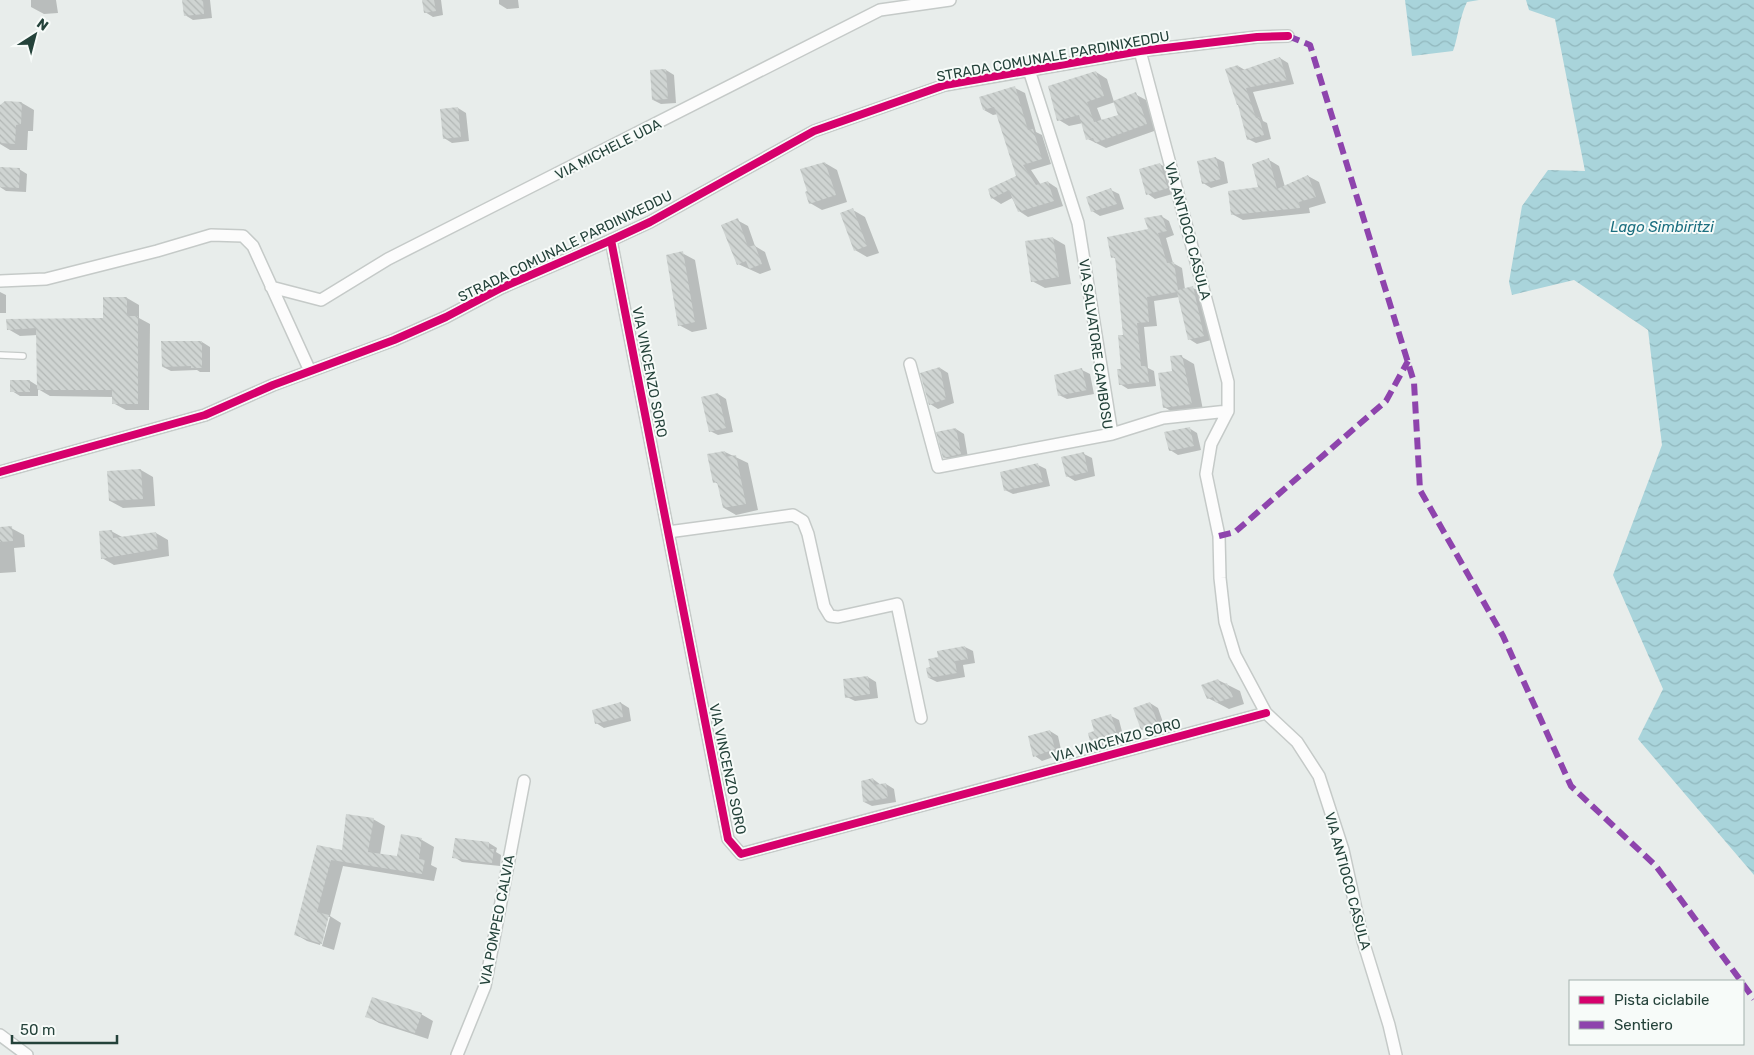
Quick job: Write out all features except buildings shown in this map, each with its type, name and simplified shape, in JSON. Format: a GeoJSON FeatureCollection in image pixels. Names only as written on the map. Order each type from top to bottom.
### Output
{"type":"FeatureCollection","features":[{"type":"Feature","properties":{"kind":"street","name":"VIA MICHELE UDA"},"geometry":{"type":"LineString","coordinates":[[271,286],[321,300],[388,259],[880,10],[950,0]]}},
{"type":"Feature","properties":{"kind":"street","name":"STRADA COMUNALE PARDINIXEDDU"},"geometry":{"type":"LineString","coordinates":[[0,472],[205,416],[273,385],[394,340],[446,317],[501,288],[650,222],[814,131],[945,85],[1140,51],[1257,37],[1288,36]]}},
{"type":"Feature","properties":{"kind":"street","name":"VIA ANTIOCO CASULA"},"geometry":{"type":"LineString","coordinates":[[1140,51],[1228,382],[1228,411],[1211,444],[1206,474],[1219,536],[1220,578],[1225,622],[1235,655],[1266,713],[1297,742],[1319,776],[1343,850],[1363,941],[1390,1025],[1396,1055]]}},
{"type":"Feature","properties":{"kind":"street","name":"VIA SALVATORE CAMBOSU"},"geometry":{"type":"LineString","coordinates":[[910,364],[938,466],[1112,434],[1078,223],[1029,70]]}},
{"type":"Feature","properties":{"kind":"street"},"geometry":{"type":"LineString","coordinates":[[0,281],[46,279],[211,235],[244,236],[253,246],[310,371]]}},
{"type":"Feature","properties":{"kind":"street","name":"VIA VINCENZO SORO"},"geometry":{"type":"LineString","coordinates":[[612,240],[728,840],[741,854],[1266,713]]}},
{"type":"Feature","properties":{"kind":"street"},"geometry":{"type":"LineString","coordinates":[[1112,434],[1163,418],[1228,411]]}},
{"type":"Feature","properties":{"kind":"street"},"geometry":{"type":"LineString","coordinates":[[668,532],[794,515],[803,521],[808,534],[824,606],[830,616],[897,604],[921,718]]}},
{"type":"Feature","properties":{"kind":"street","name":"VIA POMPEO CALVIA"},"geometry":{"type":"LineString","coordinates":[[457,1055],[485,986],[524,780]]}},
{"type":"Feature","properties":{"kind":"street"},"geometry":{"type":"LineString","coordinates":[[0,1035],[27,1055]]}},
{"type":"Feature","properties":{"kind":"lane"},"geometry":{"type":"LineString","coordinates":[[0,355],[23,356]]}},
{"type":"Feature","properties":{"kind":"water"},"geometry":{"type":"Polygon","coordinates":[[[1405,0],[1479,0],[1467,2],[1462,14],[1453,51],[1412,56],[1405,0]]]}},
{"type":"Feature","properties":{"kind":"water","name":"Lago Simbiritzi"},"geometry":{"type":"Polygon","coordinates":[[[1526,0],[1754,0],[1754,875],[1638,739],[1663,689],[1613,575],[1662,445],[1648,330],[1574,280],[1512,295],[1509,282],[1522,206],[1548,170],[1585,171],[1555,19],[1529,10],[1526,0]]]}},
{"type":"Feature","properties":{"kind":"marked path"},"geometry":{"type":"LineString","coordinates":[[1288,36],[1310,45],[1414,382],[1420,490],[1503,636],[1571,786],[1656,866],[1740,980]]}},
{"type":"Feature","properties":{"kind":"marked path"},"geometry":{"type":"LineString","coordinates":[[1219,536],[1235,532],[1386,401],[1408,361]]}},
{"type":"Feature","properties":{"kind":"marked path"},"geometry":{"type":"LineString","coordinates":[[1744,985],[1754,999]]}},
{"type":"Feature","properties":{"kind":"cycle path"},"geometry":{"type":"LineString","coordinates":[[0,472],[205,415],[273,385],[394,340],[446,317],[501,288],[650,222],[814,131],[945,85],[1140,51],[1257,37],[1288,36]]}},
{"type":"Feature","properties":{"kind":"cycle path"},"geometry":{"type":"LineString","coordinates":[[611,240],[728,839],[741,854],[1266,713]]}}]}
